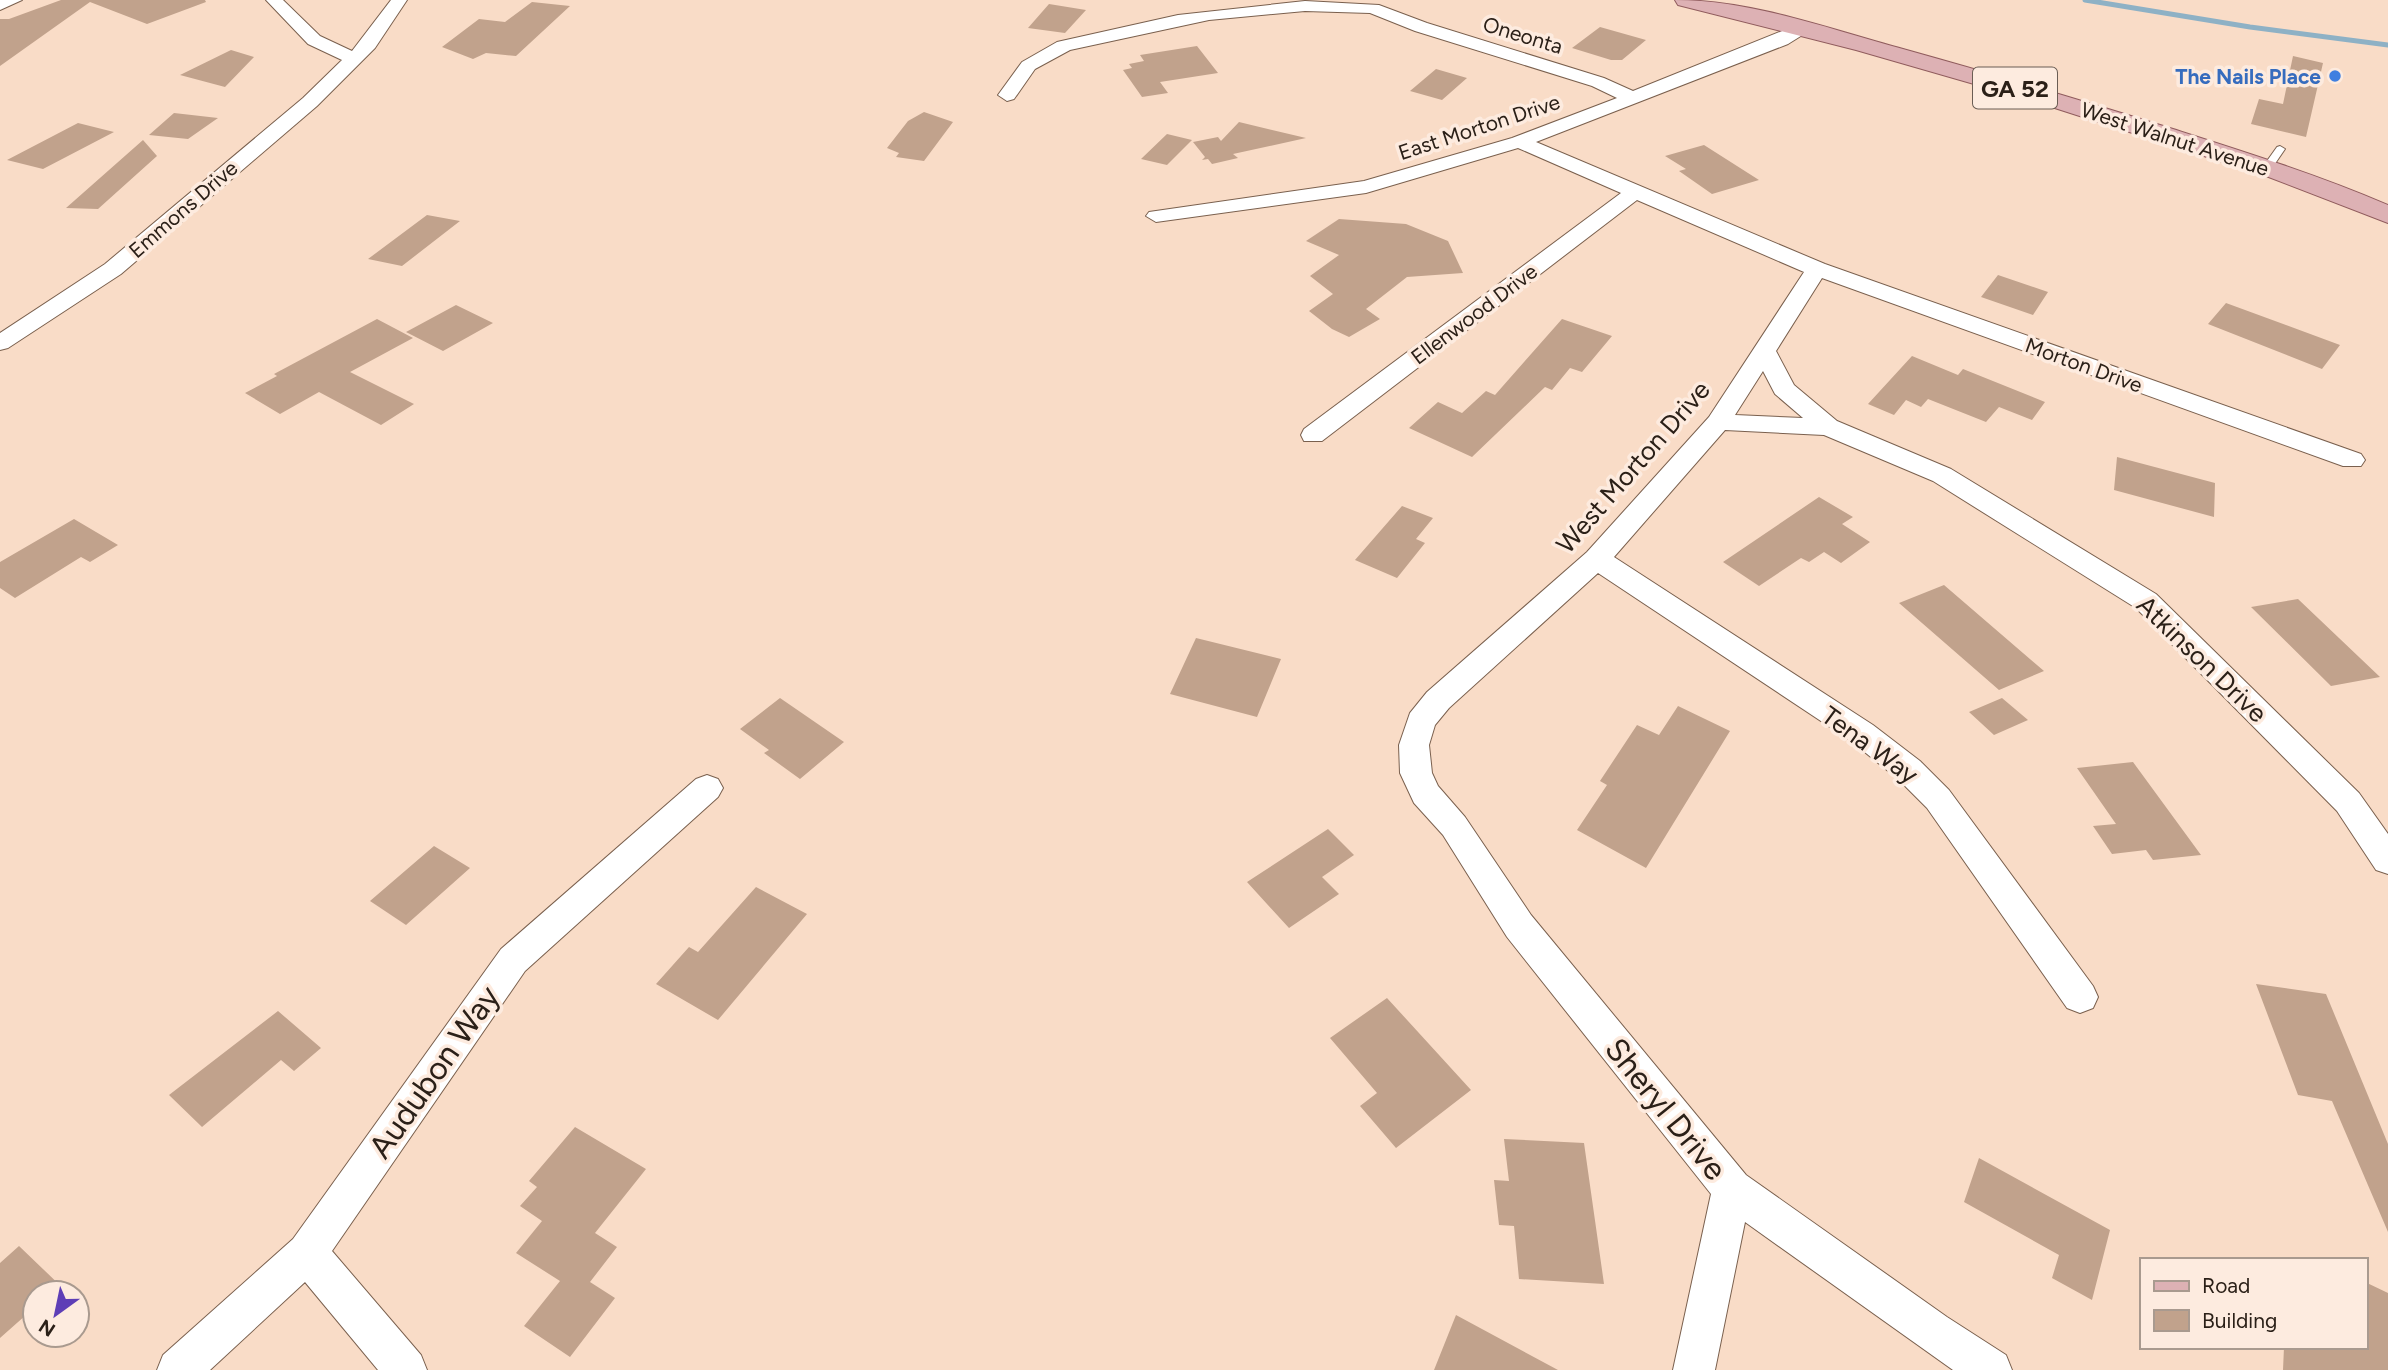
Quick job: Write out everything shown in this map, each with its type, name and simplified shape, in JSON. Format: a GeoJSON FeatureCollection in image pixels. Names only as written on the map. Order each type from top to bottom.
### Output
{"type":"FeatureCollection","features":[{"type":"Feature","properties":{"kind":"main road","name":"West Walnut Avenue"},"geometry":{"type":"LineString","coordinates":[[1686,0],[1803,29],[2274,159],[2388,215]]}},
{"type":"Feature","properties":{"kind":"main road","name":"West Walnut Avenue"},"geometry":{"type":"LineString","coordinates":[[2340,193],[2388,203]]}},
{"type":"Feature","properties":{"kind":"street"},"geometry":{"type":"LineString","coordinates":[[0,5],[14,0]]}},
{"type":"Feature","properties":{"kind":"street"},"geometry":{"type":"LineString","coordinates":[[274,0],[314,40],[352,58]]}},
{"type":"Feature","properties":{"kind":"street","name":"Emmons Drive"},"geometry":{"type":"LineString","coordinates":[[0,343],[113,269],[310,102],[369,44],[399,0]]}},
{"type":"Feature","properties":{"kind":"street","name":"Oneonta"},"geometry":{"type":"LineString","coordinates":[[1007,95],[1013,82],[1030,64],[1045,53],[1074,43],[1179,18],[1239,9],[1338,4],[1394,14],[1421,27],[1598,82],[1631,97]]}},
{"type":"Feature","properties":{"kind":"street","name":"East Morton Drive"},"geometry":{"type":"LineString","coordinates":[[1156,216],[1366,187],[1518,142],[1782,40],[1803,29]]}},
{"type":"Feature","properties":{"kind":"street"},"geometry":{"type":"LineString","coordinates":[[1518,142],[1817,269]]}},
{"type":"Feature","properties":{"kind":"street","name":"Ellenwood Drive"},"geometry":{"type":"LineString","coordinates":[[1313,435],[1635,192]]}},
{"type":"Feature","properties":{"kind":"street","name":"West Morton Drive"},"geometry":{"type":"LineString","coordinates":[[1416,773],[1413,745],[1421,722],[1438,700],[1597,559],[1718,422],[1817,269]]}},
{"type":"Feature","properties":{"kind":"street","name":"Morton Drive"},"geometry":{"type":"LineString","coordinates":[[1817,269],[2352,460]]}},
{"type":"Feature","properties":{"kind":"street","name":"Atkinson Drive"},"geometry":{"type":"LineString","coordinates":[[1764,351],[1784,389],[1828,427],[1942,475],[2146,601],[2348,802],[2388,860]]}},
{"type":"Feature","properties":{"kind":"street","name":"Atkinson Drive"},"geometry":{"type":"LineString","coordinates":[[1718,422],[1828,427]]}},
{"type":"Feature","properties":{"kind":"street","name":"Tena Way"},"geometry":{"type":"LineString","coordinates":[[1597,559],[1862,733],[1909,769],[1938,799],[2080,998]]}},
{"type":"Feature","properties":{"kind":"street","name":"Sheryl Drive"},"geometry":{"type":"LineString","coordinates":[[1416,773],[1425,794],[1454,826],[1519,926],[1732,1189],[1932,1332],[1991,1370]]}},
{"type":"Feature","properties":{"kind":"street","name":"Audubon Way"},"geometry":{"type":"LineString","coordinates":[[178,1370],[307,1253],[513,960],[707,788]]}},
{"type":"Feature","properties":{"kind":"street"},"geometry":{"type":"LineString","coordinates":[[1695,1370],[1732,1189]]}},
{"type":"Feature","properties":{"kind":"street"},"geometry":{"type":"LineString","coordinates":[[307,1253],[406,1370]]}},
{"type":"Feature","properties":{"kind":"building"},"geometry":{"type":"Polygon","coordinates":[[[61,0],[206,2],[147,24],[90,2],[0,66],[0,19],[9,19],[61,0]]]}},
{"type":"Feature","properties":{"kind":"building"},"geometry":{"type":"Polygon","coordinates":[[[532,2],[570,6],[516,56],[486,53],[473,59],[442,47],[479,19],[505,22],[532,2]]]}},
{"type":"Feature","properties":{"kind":"building"},"geometry":{"type":"Polygon","coordinates":[[[1049,4],[1086,10],[1065,33],[1028,28],[1049,4]]]}},
{"type":"Feature","properties":{"kind":"building"},"geometry":{"type":"Polygon","coordinates":[[[1600,27],[1646,40],[1622,60],[1611,60],[1572,48],[1600,27]]]}},
{"type":"Feature","properties":{"kind":"building"},"geometry":{"type":"Polygon","coordinates":[[[1197,46],[1218,73],[1160,82],[1168,93],[1142,97],[1123,70],[1132,68],[1129,64],[1144,61],[1140,55],[1197,46]]]}},
{"type":"Feature","properties":{"kind":"building"},"geometry":{"type":"Polygon","coordinates":[[[231,50],[254,57],[225,87],[180,75],[231,50]]]}},
{"type":"Feature","properties":{"kind":"building"},"geometry":{"type":"Polygon","coordinates":[[[2293,56],[2323,63],[2306,137],[2251,124],[2259,99],[2283,104],[2293,56]]]}},
{"type":"Feature","properties":{"kind":"building"},"geometry":{"type":"Polygon","coordinates":[[[1436,69],[1467,78],[1442,100],[1410,91],[1436,69]]]}},
{"type":"Feature","properties":{"kind":"building"},"geometry":{"type":"Polygon","coordinates":[[[924,112],[953,122],[924,161],[896,157],[899,153],[887,148],[908,121],[924,112]]]}},
{"type":"Feature","properties":{"kind":"building"},"geometry":{"type":"Polygon","coordinates":[[[174,113],[218,118],[188,139],[149,135],[174,113]]]}},
{"type":"Feature","properties":{"kind":"building"},"geometry":{"type":"Polygon","coordinates":[[[1239,122],[1306,138],[1233,154],[1238,158],[1212,164],[1208,159],[1202,160],[1205,157],[1193,142],[1218,137],[1221,141],[1239,122]]]}},
{"type":"Feature","properties":{"kind":"building"},"geometry":{"type":"Polygon","coordinates":[[[78,123],[114,132],[43,169],[7,160],[78,123]]]}},
{"type":"Feature","properties":{"kind":"building"},"geometry":{"type":"Polygon","coordinates":[[[1167,134],[1192,140],[1167,165],[1141,159],[1167,134]]]}},
{"type":"Feature","properties":{"kind":"building"},"geometry":{"type":"Polygon","coordinates":[[[143,140],[157,156],[98,209],[66,208],[143,140]]]}},
{"type":"Feature","properties":{"kind":"building"},"geometry":{"type":"Polygon","coordinates":[[[1704,145],[1759,180],[1712,194],[1679,171],[1686,169],[1665,156],[1704,145]]]}},
{"type":"Feature","properties":{"kind":"building"},"geometry":{"type":"Polygon","coordinates":[[[427,215],[460,221],[402,266],[368,259],[427,215]]]}},
{"type":"Feature","properties":{"kind":"building"},"geometry":{"type":"Polygon","coordinates":[[[1339,219],[1406,224],[1448,241],[1463,273],[1407,277],[1366,309],[1380,319],[1349,337],[1332,329],[1309,311],[1333,294],[1310,276],[1339,255],[1306,241],[1339,219]]]}},
{"type":"Feature","properties":{"kind":"building"},"geometry":{"type":"Polygon","coordinates":[[[1998,275],[2048,292],[2033,315],[1981,297],[1998,275]]]}},
{"type":"Feature","properties":{"kind":"building"},"geometry":{"type":"Polygon","coordinates":[[[2226,303],[2340,345],[2322,369],[2208,324],[2226,303]]]}},
{"type":"Feature","properties":{"kind":"building"},"geometry":{"type":"Polygon","coordinates":[[[456,305],[493,323],[443,351],[406,332],[456,305]]]}},
{"type":"Feature","properties":{"kind":"building"},"geometry":{"type":"Polygon","coordinates":[[[377,319],[413,338],[350,372],[414,404],[381,425],[319,392],[280,414],[245,393],[277,376],[274,374],[377,319]]]}},
{"type":"Feature","properties":{"kind":"building"},"geometry":{"type":"Polygon","coordinates":[[[1562,319],[1612,336],[1582,372],[1570,368],[1552,390],[1545,387],[1472,457],[1409,428],[1438,402],[1462,413],[1486,391],[1495,395],[1562,319]]]}},
{"type":"Feature","properties":{"kind":"building"},"geometry":{"type":"Polygon","coordinates":[[[1912,356],[1958,375],[1963,369],[2045,402],[2032,420],[1999,407],[1986,422],[1928,399],[1921,407],[1906,400],[1894,415],[1868,404],[1912,356]]]}},
{"type":"Feature","properties":{"kind":"building"},"geometry":{"type":"Polygon","coordinates":[[[2117,457],[2215,483],[2214,517],[2114,490],[2117,457]]]}},
{"type":"Feature","properties":{"kind":"building"},"geometry":{"type":"Polygon","coordinates":[[[1819,497],[1853,517],[1842,524],[1870,542],[1841,563],[1824,552],[1809,562],[1801,558],[1759,586],[1723,562],[1819,497]]]}},
{"type":"Feature","properties":{"kind":"building"},"geometry":{"type":"Polygon","coordinates":[[[1402,506],[1433,518],[1416,539],[1425,543],[1397,578],[1355,560],[1402,506]]]}},
{"type":"Feature","properties":{"kind":"building"},"geometry":{"type":"Polygon","coordinates":[[[74,519],[118,545],[90,562],[81,557],[15,598],[0,588],[0,562],[74,519]]]}},
{"type":"Feature","properties":{"kind":"building"},"geometry":{"type":"Polygon","coordinates":[[[1944,585],[2044,671],[1999,690],[1899,603],[1944,585]]]}},
{"type":"Feature","properties":{"kind":"building"},"geometry":{"type":"Polygon","coordinates":[[[2298,599],[2380,677],[2331,686],[2251,607],[2298,599]]]}},
{"type":"Feature","properties":{"kind":"building"},"geometry":{"type":"Polygon","coordinates":[[[1196,638],[1281,659],[1257,717],[1170,694],[1196,638]]]}},
{"type":"Feature","properties":{"kind":"building"},"geometry":{"type":"Polygon","coordinates":[[[780,698],[844,742],[800,779],[764,753],[769,750],[740,729],[780,698]]]}},
{"type":"Feature","properties":{"kind":"building"},"geometry":{"type":"Polygon","coordinates":[[[2002,698],[2028,720],[1994,735],[1969,712],[2002,698]]]}},
{"type":"Feature","properties":{"kind":"building"},"geometry":{"type":"Polygon","coordinates":[[[1678,706],[1730,731],[1646,868],[1577,830],[1607,785],[1600,781],[1637,725],[1659,735],[1678,706]]]}},
{"type":"Feature","properties":{"kind":"building"},"geometry":{"type":"Polygon","coordinates":[[[2133,762],[2201,855],[2153,860],[2146,850],[2112,854],[2093,826],[2116,824],[2077,768],[2133,762]]]}},
{"type":"Feature","properties":{"kind":"building"},"geometry":{"type":"Polygon","coordinates":[[[1328,829],[1354,855],[1322,877],[1339,894],[1289,928],[1247,882],[1328,829]]]}},
{"type":"Feature","properties":{"kind":"building"},"geometry":{"type":"Polygon","coordinates":[[[434,846],[470,868],[406,925],[370,901],[434,846]]]}},
{"type":"Feature","properties":{"kind":"building"},"geometry":{"type":"Polygon","coordinates":[[[756,887],[807,914],[718,1020],[656,984],[689,947],[698,952],[756,887]]]}},
{"type":"Feature","properties":{"kind":"building"},"geometry":{"type":"Polygon","coordinates":[[[2256,984],[2326,994],[2388,1144],[2388,1232],[2332,1101],[2298,1095],[2256,984]]]}},
{"type":"Feature","properties":{"kind":"building"},"geometry":{"type":"Polygon","coordinates":[[[1387,998],[1471,1090],[1396,1148],[1360,1106],[1377,1093],[1330,1038],[1387,998]]]}},
{"type":"Feature","properties":{"kind":"building"},"geometry":{"type":"Polygon","coordinates":[[[278,1011],[321,1048],[294,1071],[281,1060],[202,1127],[169,1095],[278,1011]]]}},
{"type":"Feature","properties":{"kind":"building"},"geometry":{"type":"Polygon","coordinates":[[[575,1127],[646,1169],[595,1233],[617,1247],[590,1282],[615,1298],[570,1357],[524,1326],[560,1281],[516,1253],[542,1221],[520,1206],[537,1187],[529,1181],[575,1127]]]}},
{"type":"Feature","properties":{"kind":"building"},"geometry":{"type":"Polygon","coordinates":[[[1504,1139],[1584,1143],[1604,1284],[1519,1279],[1514,1226],[1499,1225],[1494,1180],[1509,1181],[1504,1139]]]}},
{"type":"Feature","properties":{"kind":"building"},"geometry":{"type":"Polygon","coordinates":[[[1979,1158],[2110,1230],[2092,1300],[2052,1278],[2059,1255],[1964,1202],[1979,1158]]]}},
{"type":"Feature","properties":{"kind":"building"},"geometry":{"type":"Polygon","coordinates":[[[19,1246],[53,1279],[21,1279],[21,1319],[0,1338],[0,1263],[19,1246]]]}},
{"type":"Feature","properties":{"kind":"building"},"geometry":{"type":"Polygon","coordinates":[[[2367,1283],[2388,1293],[2388,1370],[2283,1370],[2284,1349],[2367,1349],[2367,1283]]]}},
{"type":"Feature","properties":{"kind":"building"},"geometry":{"type":"Polygon","coordinates":[[[1456,1315],[1558,1370],[1434,1370],[1456,1315]]]}},
{"type":"Feature","properties":{"kind":"waterway"},"geometry":{"type":"LineString","coordinates":[[2085,0],[2250,27],[2388,45]]}},
{"type":"Feature","properties":{"kind":"place","name":"The Nails Place"},"geometry":{"type":"Point","coordinates":[2335,76]}}]}
